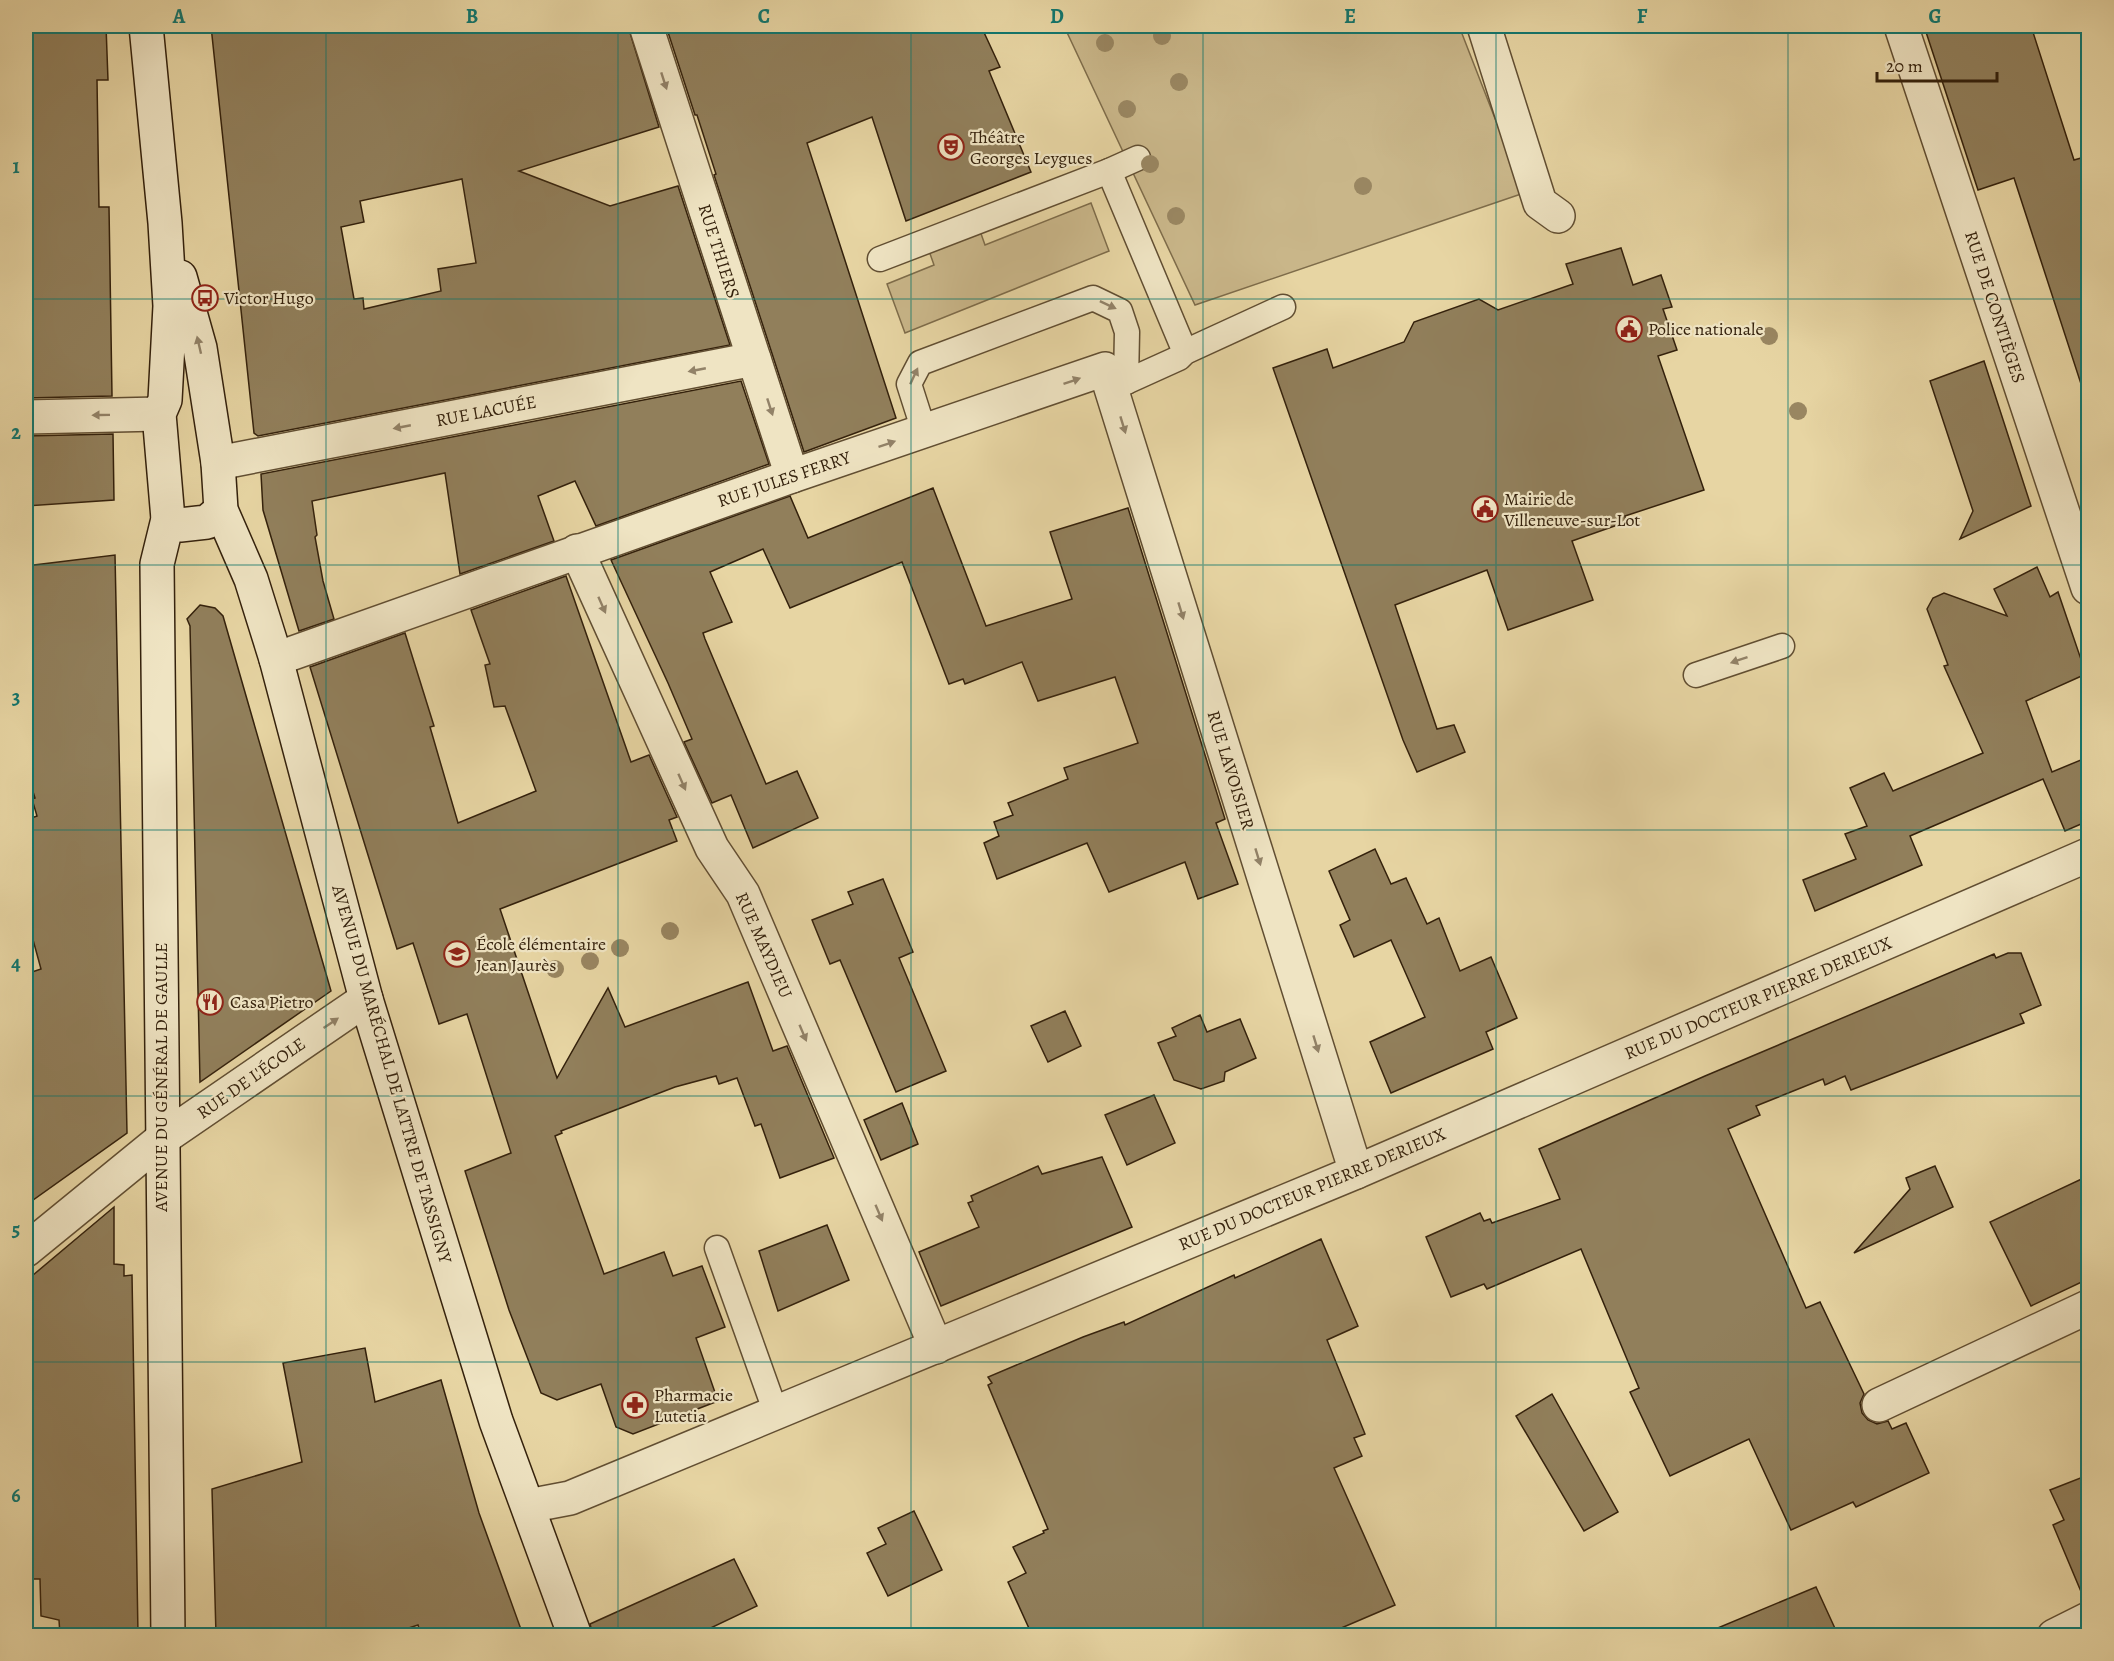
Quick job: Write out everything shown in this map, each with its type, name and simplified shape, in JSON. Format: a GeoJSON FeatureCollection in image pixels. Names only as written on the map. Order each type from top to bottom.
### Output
{"type":"FeatureCollection","features":[{"type":"Feature","properties":{"kind":"street"},"geometry":{"type":"LineString","coordinates":[[146,26],[165,223]]}},
{"type":"Feature","properties":{"kind":"street","name":"RUE THIERS"},"geometry":{"type":"LineString","coordinates":[[646,26],[792,476]]}},
{"type":"Feature","properties":{"kind":"street"},"geometry":{"type":"LineString","coordinates":[[1484,26],[1540,203],[1558,216]]}},
{"type":"Feature","properties":{"kind":"street","name":"RUE DE CONTIÈGES"},"geometry":{"type":"LineString","coordinates":[[1901,26],[2088,588]]}},
{"type":"Feature","properties":{"kind":"street","name":"AVENUE DU MARÉCHAL DE LATTRE DE TASSIGNY"},"geometry":{"type":"LineString","coordinates":[[165,223],[200,348],[218,463],[221,510],[251,579],[276,659],[366,999],[496,1421],[575,1635]]}},
{"type":"Feature","properties":{"kind":"street","name":"AVENUE DU GÉNÉRAL DE GAULLE"},"geometry":{"type":"LineString","coordinates":[[165,223],[170,306],[162,407],[168,519],[157,564],[162,1139],[161,1304],[168,1635]]}},
{"type":"Feature","properties":{"kind":"street","name":"RUE LACUÉE"},"geometry":{"type":"LineString","coordinates":[[218,463],[754,359]]}},
{"type":"Feature","properties":{"kind":"street","name":"RUE JULES FERRY"},"geometry":{"type":"LineString","coordinates":[[276,659],[924,431],[1116,376]]}},
{"type":"Feature","properties":{"kind":"street","name":"RUE LAVOISIER"},"geometry":{"type":"LineString","coordinates":[[1116,376],[1356,1172]]}},
{"type":"Feature","properties":{"kind":"street"},"geometry":{"type":"LineString","coordinates":[[26,417],[162,407],[177,396],[194,394],[209,403]]}},
{"type":"Feature","properties":{"kind":"street"},"geometry":{"type":"LineString","coordinates":[[168,519],[180,525],[207,522],[221,510]]}},
{"type":"Feature","properties":{"kind":"street","name":"RUE MAYDIEU"},"geometry":{"type":"LineString","coordinates":[[578,551],[712,848],[743,894],[936,1347]]}},
{"type":"Feature","properties":{"kind":"street","name":"RUE DU DOCTEUR PIERRE DERIEUX"},"geometry":{"type":"LineString","coordinates":[[528,1506],[570,1498],[1356,1172],[2088,855]]}},
{"type":"Feature","properties":{"kind":"street","name":"RUE DE L'ÉCOLE"},"geometry":{"type":"LineString","coordinates":[[26,1250],[162,1139],[366,999]]}},
{"type":"Feature","properties":{"kind":"street"},"geometry":{"type":"LineString","coordinates":[[1879,1405],[2088,1307]]}},
{"type":"Feature","properties":{"kind":"street"},"geometry":{"type":"LineString","coordinates":[[2054,1635],[2088,1619]]}},
{"type":"Feature","properties":{"kind":"lane"},"geometry":{"type":"LineString","coordinates":[[880,258],[1138,158]]}},
{"type":"Feature","properties":{"kind":"lane"},"geometry":{"type":"LineString","coordinates":[[1109,171],[1185,352]]}},
{"type":"Feature","properties":{"kind":"lane"},"geometry":{"type":"LineString","coordinates":[[924,431],[909,384],[920,363],[1093,298],[1120,311],[1126,332],[1116,376]]}},
{"type":"Feature","properties":{"kind":"lane","name":"RUE JULES FERRY"},"geometry":{"type":"LineString","coordinates":[[1116,376],[1179,358],[1185,352],[1283,307]]}},
{"type":"Feature","properties":{"kind":"lane"},"geometry":{"type":"LineString","coordinates":[[1696,675],[1782,646]]}},
{"type":"Feature","properties":{"kind":"lane"},"geometry":{"type":"LineString","coordinates":[[717,1248],[776,1413]]}},
{"type":"Feature","properties":{"kind":"shaded area"},"geometry":{"type":"Polygon","coordinates":[[[1064,26],[1459,26],[1524,193],[1195,305],[1064,26]]]}},
{"type":"Feature","properties":{"kind":"shaded area"},"geometry":{"type":"Polygon","coordinates":[[[1091,203],[1109,251],[905,333],[887,284],[934,265],[928,248],[979,228],[985,245],[1091,203]]]}},
{"type":"Feature","properties":{"kind":"building"},"geometry":{"type":"Polygon","coordinates":[[[26,26],[106,26],[108,80],[97,80],[99,207],[109,207],[112,396],[26,398],[26,26]]]}},
{"type":"Feature","properties":{"kind":"building"},"geometry":{"type":"Polygon","coordinates":[[[211,26],[628,26],[659,127],[519,171],[610,206],[678,186],[730,345],[258,436],[254,433],[211,26]],[[462,179],[360,201],[364,222],[341,227],[354,299],[363,298],[364,309],[441,291],[438,269],[476,263],[462,179]]]}},
{"type":"Feature","properties":{"kind":"building"},"geometry":{"type":"Polygon","coordinates":[[[666,26],[981,26],[1000,67],[989,71],[1031,172],[906,221],[872,117],[807,143],[896,418],[804,452],[714,175],[716,174],[697,115],[695,115],[666,26]]]}},
{"type":"Feature","properties":{"kind":"building"},"geometry":{"type":"Polygon","coordinates":[[[1924,26],[2031,26],[2074,160],[2088,156],[2088,386],[2082,387],[2014,178],[1978,190],[1924,26]]]}},
{"type":"Feature","properties":{"kind":"building","name":"Mairie de Villeneuve-sur-Lot"},"geometry":{"type":"Polygon","coordinates":[[[1621,248],[1633,285],[1661,275],[1672,307],[1663,309],[1677,350],[1658,356],[1704,490],[1625,516],[1626,522],[1572,541],[1593,600],[1508,630],[1487,570],[1395,605],[1437,729],[1454,725],[1465,752],[1417,772],[1403,740],[1273,368],[1327,349],[1333,368],[1404,342],[1414,322],[1479,299],[1498,310],[1573,284],[1566,264],[1621,248]]]}},
{"type":"Feature","properties":{"kind":"building"},"geometry":{"type":"Polygon","coordinates":[[[1984,361],[2031,506],[1960,539],[1973,511],[1930,381],[1984,361]]]}},
{"type":"Feature","properties":{"kind":"building"},"geometry":{"type":"Polygon","coordinates":[[[741,381],[769,464],[596,526],[575,481],[538,496],[554,541],[460,574],[445,473],[312,501],[317,535],[315,537],[323,581],[334,619],[299,631],[263,510],[261,474],[741,381]]]}},
{"type":"Feature","properties":{"kind":"building"},"geometry":{"type":"Polygon","coordinates":[[[113,434],[114,500],[26,506],[26,436],[113,434]]]}},
{"type":"Feature","properties":{"kind":"building"},"geometry":{"type":"Polygon","coordinates":[[[933,488],[986,626],[1072,599],[1050,532],[1128,508],[1225,819],[1216,823],[1238,884],[1198,899],[1185,862],[1109,892],[1087,843],[997,879],[984,843],[999,836],[994,822],[1013,815],[1008,803],[1068,779],[1064,768],[1138,743],[1115,677],[1038,701],[1022,662],[965,684],[963,679],[949,684],[902,562],[790,608],[763,549],[710,572],[732,622],[703,633],[766,784],[797,771],[818,818],[753,848],[731,795],[712,803],[684,742],[692,739],[611,560],[790,496],[808,538],[933,488]]]}},
{"type":"Feature","properties":{"kind":"building"},"geometry":{"type":"Polygon","coordinates":[[[115,555],[127,1133],[26,1205],[26,1019],[32,1016],[26,995],[26,974],[41,969],[26,914],[26,820],[37,816],[32,799],[35,798],[26,769],[26,566],[115,555]]]}},
{"type":"Feature","properties":{"kind":"building"},"geometry":{"type":"Polygon","coordinates":[[[2037,567],[2050,597],[2058,592],[2086,674],[2026,701],[2052,772],[2088,757],[2088,821],[2065,831],[2043,779],[1910,836],[1922,865],[1815,911],[1803,880],[1856,859],[1845,834],[1867,826],[1850,788],[1884,773],[1893,791],[1983,753],[1944,666],[1948,665],[1927,609],[1933,598],[1944,593],[2007,616],[1994,589],[2037,567]]]}},
{"type":"Feature","properties":{"kind":"building"},"geometry":{"type":"Polygon","coordinates":[[[566,576],[631,762],[649,755],[677,817],[669,820],[677,841],[500,909],[557,1078],[608,988],[625,1027],[748,982],[773,1051],[787,1046],[834,1158],[780,1178],[761,1124],[755,1126],[737,1078],[719,1084],[716,1076],[675,1087],[561,1131],[562,1133],[555,1136],[604,1274],[664,1252],[673,1276],[702,1266],[725,1327],[696,1338],[718,1401],[633,1434],[616,1427],[601,1384],[557,1400],[541,1393],[509,1310],[465,1171],[511,1153],[467,1014],[439,1024],[413,943],[397,949],[310,667],[405,633],[434,726],[430,727],[458,823],[536,791],[505,706],[494,707],[485,665],[490,664],[471,610],[566,576]]]}},
{"type":"Feature","properties":{"kind":"building"},"geometry":{"type":"Polygon","coordinates":[[[200,605],[215,608],[223,616],[331,991],[200,1082],[190,626],[187,619],[200,605]]]}},
{"type":"Feature","properties":{"kind":"building"},"geometry":{"type":"Polygon","coordinates":[[[1375,849],[1391,884],[1406,878],[1427,924],[1439,918],[1460,971],[1491,957],[1517,1018],[1486,1032],[1493,1049],[1391,1093],[1370,1042],[1425,1017],[1391,940],[1354,957],[1340,925],[1350,920],[1329,871],[1375,849]]]}},
{"type":"Feature","properties":{"kind":"building"},"geometry":{"type":"Polygon","coordinates":[[[883,879],[913,952],[899,958],[946,1071],[896,1092],[840,960],[830,964],[812,920],[853,904],[848,892],[883,879]]]}},
{"type":"Feature","properties":{"kind":"building"},"geometry":{"type":"Polygon","coordinates":[[[2008,953],[2021,953],[2041,1005],[2020,1014],[2024,1023],[1851,1090],[1845,1076],[1825,1085],[1823,1079],[1756,1106],[1760,1115],[1728,1129],[1806,1308],[1820,1302],[1864,1394],[1860,1403],[1862,1413],[1868,1420],[1877,1424],[1888,1421],[1892,1429],[1906,1423],[1929,1473],[1856,1507],[1853,1502],[1791,1530],[1749,1439],[1670,1476],[1630,1392],[1639,1388],[1581,1249],[1487,1289],[1484,1284],[1451,1297],[1426,1237],[1480,1213],[1484,1221],[1490,1219],[1492,1223],[1560,1199],[1539,1149],[1994,954],[1996,958],[2008,953]]]}},
{"type":"Feature","properties":{"kind":"building"},"geometry":{"type":"Polygon","coordinates":[[[1065,1011],[1081,1046],[1048,1062],[1031,1026],[1065,1011]]]}},
{"type":"Feature","properties":{"kind":"building"},"geometry":{"type":"Polygon","coordinates":[[[1200,1015],[1207,1032],[1240,1019],[1256,1058],[1225,1072],[1224,1081],[1201,1089],[1174,1080],[1158,1043],[1176,1036],[1172,1028],[1200,1015]]]}},
{"type":"Feature","properties":{"kind":"building"},"geometry":{"type":"Polygon","coordinates":[[[1154,1095],[1175,1143],[1127,1165],[1105,1115],[1154,1095]]]}},
{"type":"Feature","properties":{"kind":"building"},"geometry":{"type":"Polygon","coordinates":[[[902,1103],[918,1144],[881,1160],[864,1120],[902,1103]]]}},
{"type":"Feature","properties":{"kind":"building"},"geometry":{"type":"Polygon","coordinates":[[[1102,1157],[1132,1227],[941,1306],[919,1252],[979,1227],[968,1203],[973,1201],[971,1196],[1038,1166],[1042,1174],[1102,1157]]]}},
{"type":"Feature","properties":{"kind":"building"},"geometry":{"type":"Polygon","coordinates":[[[1935,1166],[1953,1207],[1854,1253],[1910,1189],[1906,1178],[1935,1166]]]}},
{"type":"Feature","properties":{"kind":"building"},"geometry":{"type":"Polygon","coordinates":[[[2088,1176],[2088,1279],[2031,1306],[1990,1222],[2088,1176]]]}},
{"type":"Feature","properties":{"kind":"building"},"geometry":{"type":"Polygon","coordinates":[[[114,1207],[114,1264],[124,1265],[124,1276],[132,1275],[138,1635],[60,1635],[59,1620],[41,1616],[40,1579],[26,1579],[26,1462],[30,1462],[26,1281],[114,1207]]]}},
{"type":"Feature","properties":{"kind":"building"},"geometry":{"type":"Polygon","coordinates":[[[827,1225],[849,1280],[778,1311],[759,1251],[827,1225]]]}},
{"type":"Feature","properties":{"kind":"building"},"geometry":{"type":"Polygon","coordinates":[[[1321,1239],[1358,1326],[1327,1340],[1365,1434],[1354,1438],[1362,1456],[1334,1468],[1395,1605],[1325,1635],[1032,1635],[1008,1582],[1026,1573],[1013,1547],[1048,1529],[988,1385],[992,1383],[988,1377],[1083,1337],[1124,1322],[1125,1325],[1234,1275],[1235,1278],[1321,1239]]]}},
{"type":"Feature","properties":{"kind":"building"},"geometry":{"type":"Polygon","coordinates":[[[365,1348],[375,1402],[441,1380],[479,1513],[523,1635],[421,1635],[418,1625],[387,1635],[216,1635],[212,1489],[302,1462],[283,1363],[365,1348]]]}},
{"type":"Feature","properties":{"kind":"building"},"geometry":{"type":"Polygon","coordinates":[[[1552,1394],[1618,1512],[1584,1531],[1516,1416],[1552,1394]]]}},
{"type":"Feature","properties":{"kind":"building"},"geometry":{"type":"Polygon","coordinates":[[[2088,1475],[2088,1600],[2085,1601],[2053,1525],[2064,1520],[2050,1490],[2088,1475]]]}},
{"type":"Feature","properties":{"kind":"building"},"geometry":{"type":"Polygon","coordinates":[[[914,1511],[942,1570],[888,1596],[867,1553],[886,1544],[878,1528],[914,1511]]]}},
{"type":"Feature","properties":{"kind":"building"},"geometry":{"type":"Polygon","coordinates":[[[734,1559],[757,1606],[696,1635],[593,1635],[590,1624],[734,1559]]]}},
{"type":"Feature","properties":{"kind":"building"},"geometry":{"type":"Polygon","coordinates":[[[1816,1587],[1838,1635],[1701,1635],[1816,1587]]]}},
{"type":"Feature","properties":{"kind":"place","name":"Théâtre Georges Leygues"},"geometry":{"type":"Point","coordinates":[951,147]}},
{"type":"Feature","properties":{"kind":"place","name":"Victor Hugo"},"geometry":{"type":"Point","coordinates":[205,298]}},
{"type":"Feature","properties":{"kind":"place","name":"Police nationale"},"geometry":{"type":"Point","coordinates":[1629,329]}},
{"type":"Feature","properties":{"kind":"place","name":"Mairie de Villeneuve-sur-Lot"},"geometry":{"type":"Point","coordinates":[1485,509]}},
{"type":"Feature","properties":{"kind":"place","name":"École élémentaire Jean Jaurès"},"geometry":{"type":"Point","coordinates":[457,954]}},
{"type":"Feature","properties":{"kind":"place","name":"Casa Pietro"},"geometry":{"type":"Point","coordinates":[210,1002]}},
{"type":"Feature","properties":{"kind":"place","name":"Pharmacie Lutetia"},"geometry":{"type":"Point","coordinates":[635,1405]}}]}
